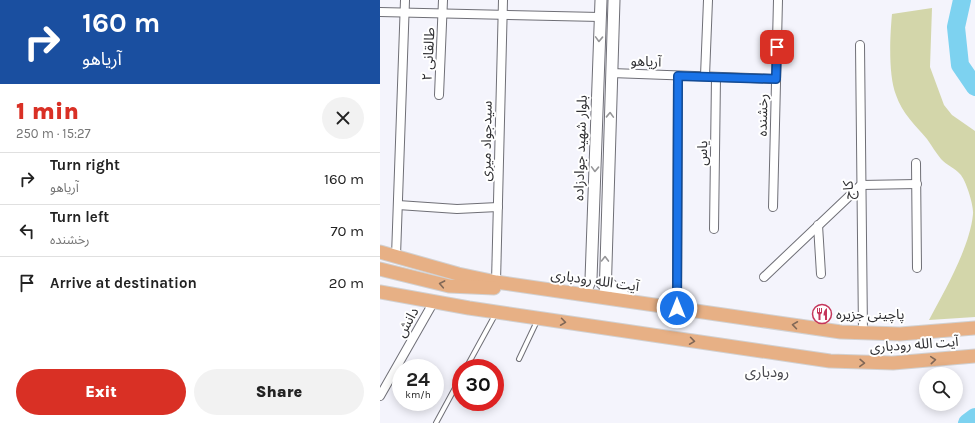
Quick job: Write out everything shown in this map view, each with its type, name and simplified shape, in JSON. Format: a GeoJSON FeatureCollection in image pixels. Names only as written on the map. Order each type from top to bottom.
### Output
{"type":"FeatureCollection","features":[{"type":"Feature","properties":{"kind":"main road","name":"آیت الله رودباری"},"geometry":{"type":"LineString","coordinates":[[380,252],[458,274],[496,282],[834,331],[863,333],[916,333],[975,328]]}},
{"type":"Feature","properties":{"kind":"main road"},"geometry":{"type":"LineString","coordinates":[[380,269],[444,285],[481,288],[538,288]]}},
{"type":"Feature","properties":{"kind":"main road","name":"آیت الله رودباری"},"geometry":{"type":"LineString","coordinates":[[380,292],[433,303],[834,362],[893,363],[975,356]]}},
{"type":"Feature","properties":{"kind":"street"},"geometry":{"type":"LineString","coordinates":[[396,256],[405,0]]}},
{"type":"Feature","properties":{"kind":"street","name":"طالقانی ۲"},"geometry":{"type":"LineString","coordinates":[[439,95],[443,0]]}},
{"type":"Feature","properties":{"kind":"street","name":"سیدجواد میری"},"geometry":{"type":"LineString","coordinates":[[496,282],[503,0]]}},
{"type":"Feature","properties":{"kind":"street","name":"بلوار شهید جوادزاده"},"geometry":{"type":"LineString","coordinates":[[584,295],[591,279],[600,0]]}},
{"type":"Feature","properties":{"kind":"street","name":"بلوار شهید جوادزاده"},"geometry":{"type":"LineString","coordinates":[[605,298],[614,0]]}},
{"type":"Feature","properties":{"kind":"street"},"geometry":{"type":"LineString","coordinates":[[705,76],[708,0]]}},
{"type":"Feature","properties":{"kind":"street","name":"رخشنده"},"geometry":{"type":"LineString","coordinates":[[773,207],[778,0]]}},
{"type":"Feature","properties":{"kind":"street"},"geometry":{"type":"LineString","coordinates":[[380,12],[600,17]]}},
{"type":"Feature","properties":{"kind":"street","name":"کاج"},"geometry":{"type":"LineString","coordinates":[[860,45],[863,333]]}},
{"type":"Feature","properties":{"kind":"street"},"geometry":{"type":"LineString","coordinates":[[598,73],[611,73]]}},
{"type":"Feature","properties":{"kind":"street","name":"آریاهو"},"geometry":{"type":"LineString","coordinates":[[611,73],[776,79]]}},
{"type":"Feature","properties":{"kind":"street"},"geometry":{"type":"LineString","coordinates":[[677,308],[678,76]]}},
{"type":"Feature","properties":{"kind":"street","name":"یاس"},"geometry":{"type":"LineString","coordinates":[[714,229],[716,77]]}},
{"type":"Feature","properties":{"kind":"street"},"geometry":{"type":"LineString","coordinates":[[916,164],[917,268]]}},
{"type":"Feature","properties":{"kind":"street"},"geometry":{"type":"LineString","coordinates":[[764,277],[861,185],[917,184]]}},
{"type":"Feature","properties":{"kind":"street"},"geometry":{"type":"LineString","coordinates":[[398,205],[457,209],[498,208]]}},
{"type":"Feature","properties":{"kind":"street"},"geometry":{"type":"LineString","coordinates":[[818,225],[821,274]]}},
{"type":"Feature","properties":{"kind":"street"},"geometry":{"type":"LineString","coordinates":[[591,279],[596,284],[606,281],[632,302]]}},
{"type":"Feature","properties":{"kind":"street","name":"دانش"},"geometry":{"type":"LineString","coordinates":[[380,396],[433,303]]}},
{"type":"Feature","properties":{"kind":"lane"},"geometry":{"type":"LineString","coordinates":[[471,359],[496,312]]}},
{"type":"Feature","properties":{"kind":"lane"},"geometry":{"type":"LineString","coordinates":[[519,359],[538,319]]}},
{"type":"Feature","properties":{"kind":"lane"},"geometry":{"type":"LineString","coordinates":[[436,423],[452,394]]}},
{"type":"Feature","properties":{"kind":"green space"},"geometry":{"type":"Polygon","coordinates":[[[932,8],[930,67],[944,105],[952,115],[975,131],[975,317],[929,320],[962,254],[971,227],[973,214],[969,193],[962,177],[941,159],[927,139],[909,118],[902,108],[893,86],[890,55],[892,14],[932,8]]]}},
{"type":"Feature","properties":{"kind":"waterway"},"geometry":{"type":"LineString","coordinates":[[962,0],[956,27],[960,65],[975,87]]}},
{"type":"Feature","properties":{"kind":"waterway"},"geometry":{"type":"LineString","coordinates":[[967,423],[975,417]]}},
{"type":"Feature","properties":{"kind":"place","name":"پاچینی جزیره"},"geometry":{"type":"Point","coordinates":[822,314]}},
{"type":"Feature","properties":{"kind":"district","name":"رودباری"},"geometry":{"type":"Point","coordinates":[767,372]}},
{"type":"Feature","properties":{"kind":"route"},"geometry":{"type":"LineString","coordinates":[[677,308],[678,76],[776,79],[777,47]]}}]}
